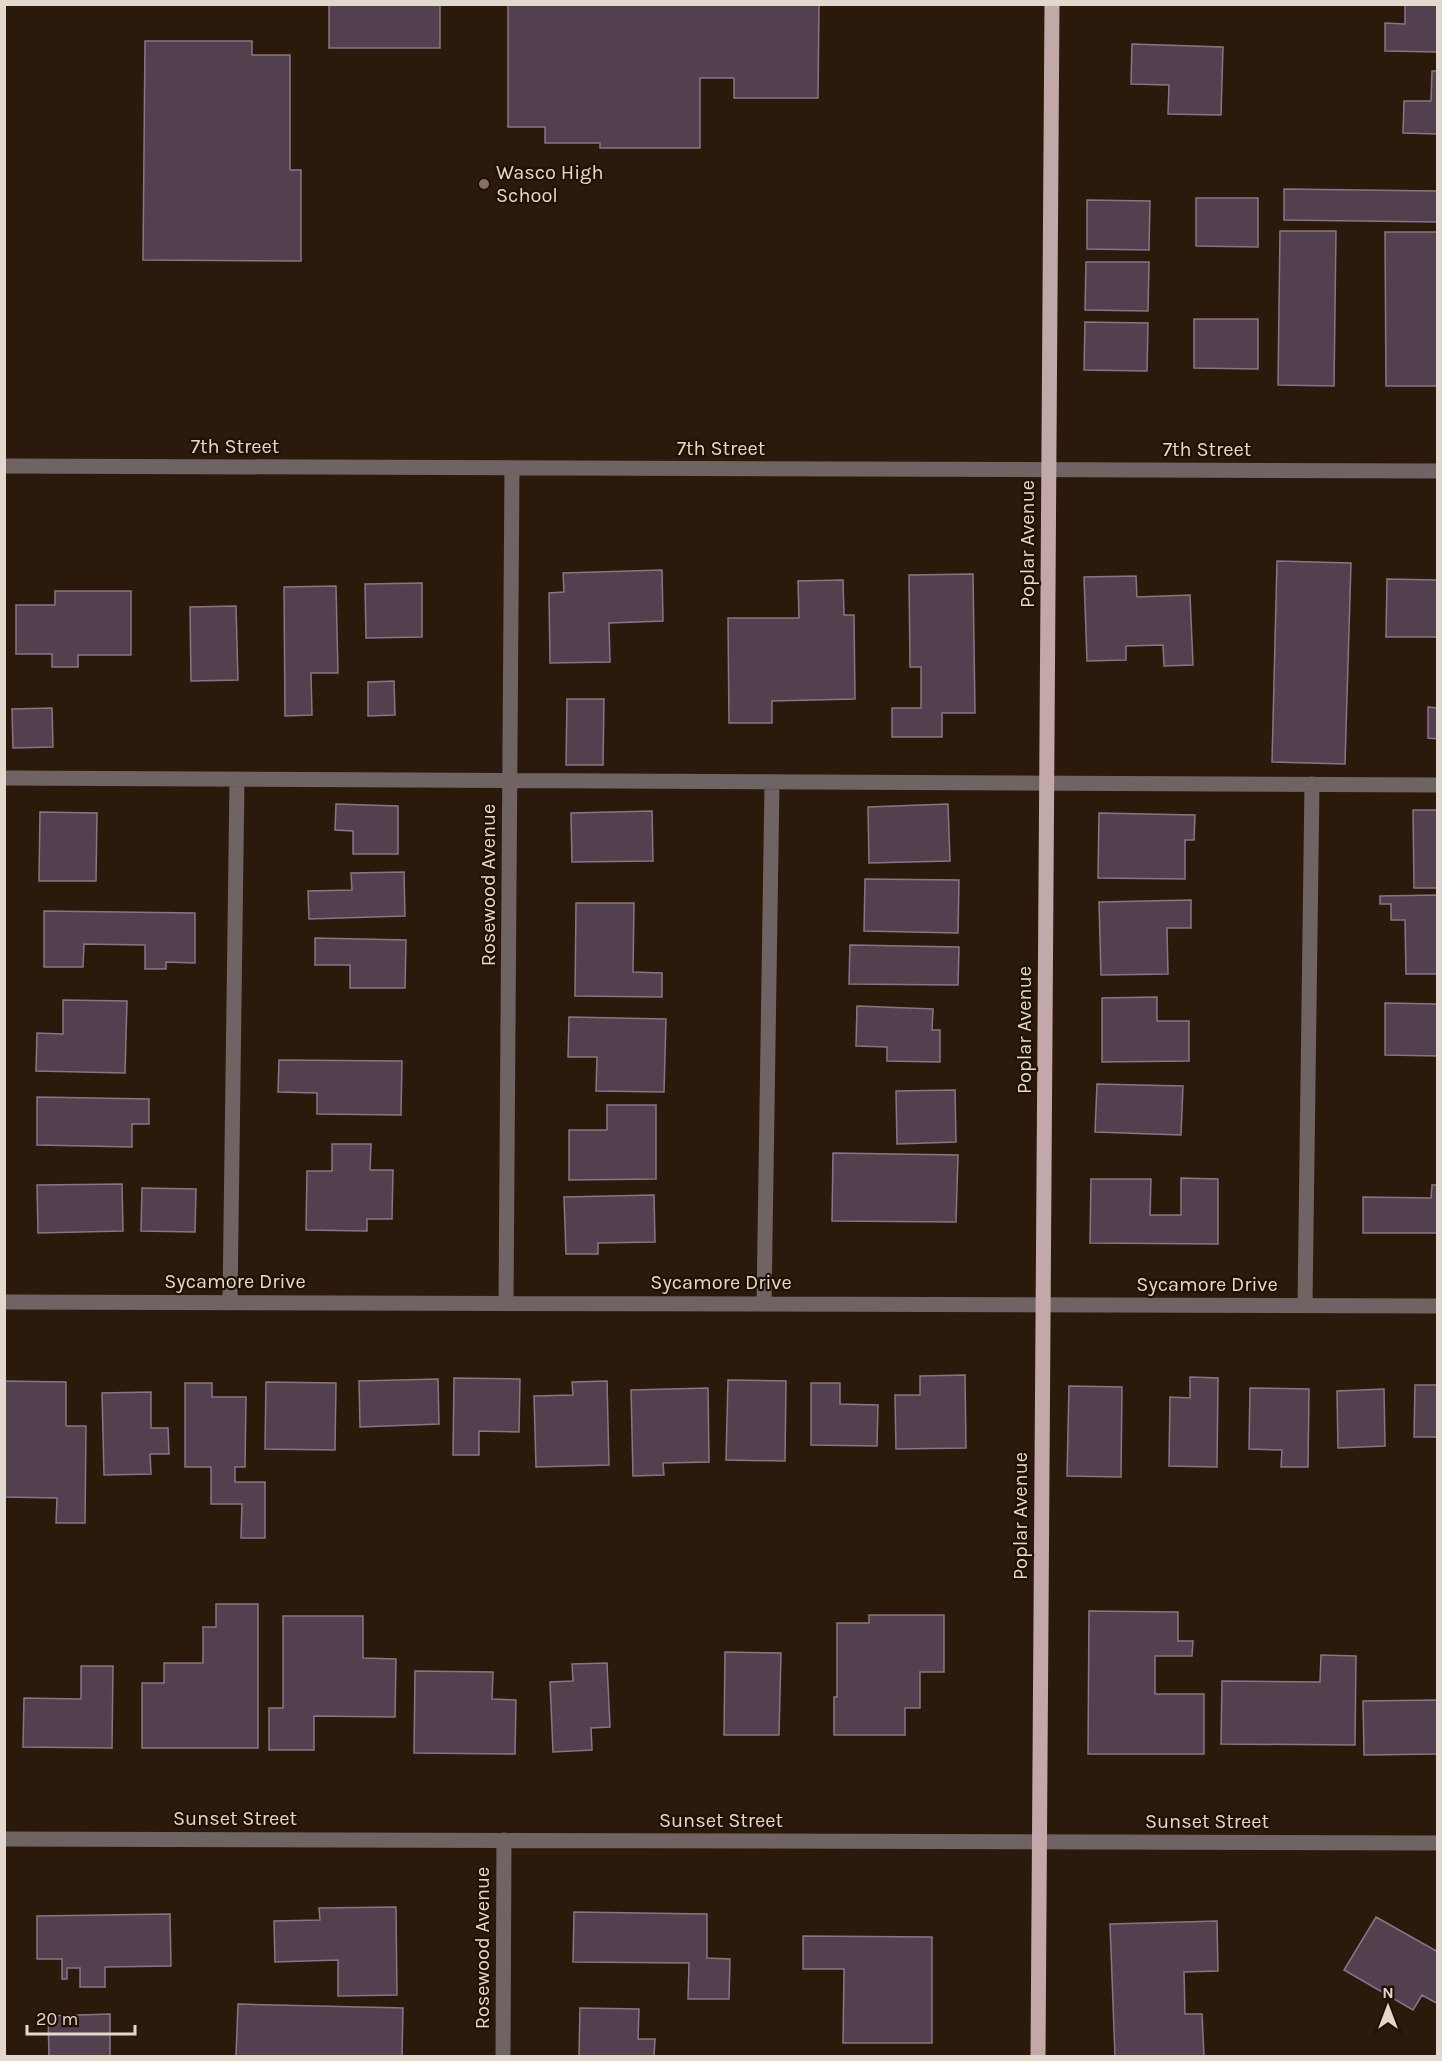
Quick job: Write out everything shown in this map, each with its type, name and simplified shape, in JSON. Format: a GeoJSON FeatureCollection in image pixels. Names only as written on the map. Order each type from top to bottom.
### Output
{"type":"FeatureCollection","features":[{"type":"Feature","properties":{"kind":"main road","name":"Poplar Avenue"},"geometry":{"type":"LineString","coordinates":[[1038,2056],[1052,4]]}},
{"type":"Feature","properties":{"kind":"street","name":"7th Street"},"geometry":{"type":"LineString","coordinates":[[4,466],[1437,471]]}},
{"type":"Feature","properties":{"kind":"street","name":"Rosewood Avenue"},"geometry":{"type":"LineString","coordinates":[[506,1303],[512,468]]}},
{"type":"Feature","properties":{"kind":"street"},"geometry":{"type":"LineString","coordinates":[[4,778],[1437,784]]}},
{"type":"Feature","properties":{"kind":"street"},"geometry":{"type":"LineString","coordinates":[[230,1302],[237,779]]}},
{"type":"Feature","properties":{"kind":"street"},"geometry":{"type":"LineString","coordinates":[[764,1304],[772,783]]}},
{"type":"Feature","properties":{"kind":"street"},"geometry":{"type":"LineString","coordinates":[[1305,1305],[1312,784]]}},
{"type":"Feature","properties":{"kind":"street","name":"Sycamore Drive"},"geometry":{"type":"LineString","coordinates":[[4,1302],[1437,1306]]}},
{"type":"Feature","properties":{"kind":"street","name":"Sunset Street"},"geometry":{"type":"LineString","coordinates":[[4,1839],[1437,1843]]}},
{"type":"Feature","properties":{"kind":"street","name":"Rosewood Avenue"},"geometry":{"type":"LineString","coordinates":[[502,2056],[504,1840]]}},
{"type":"Feature","properties":{"kind":"building"},"geometry":{"type":"Polygon","coordinates":[[[329,4],[440,4],[440,48],[329,48],[329,4]]]}},
{"type":"Feature","properties":{"kind":"building"},"geometry":{"type":"Polygon","coordinates":[[[508,4],[819,4],[818,98],[734,98],[734,78],[700,78],[700,148],[600,148],[600,143],[545,143],[545,127],[508,127],[508,4]]]}},
{"type":"Feature","properties":{"kind":"building"},"geometry":{"type":"Polygon","coordinates":[[[1405,4],[1438,4],[1438,52],[1385,51],[1385,23],[1405,24],[1405,4]]]}},
{"type":"Feature","properties":{"kind":"building"},"geometry":{"type":"Polygon","coordinates":[[[145,41],[252,41],[252,55],[290,55],[290,170],[301,170],[301,261],[143,260],[145,41]]]}},
{"type":"Feature","properties":{"kind":"building"},"geometry":{"type":"Polygon","coordinates":[[[1132,44],[1223,47],[1221,115],[1168,114],[1169,85],[1131,84],[1132,44]]]}},
{"type":"Feature","properties":{"kind":"building"},"geometry":{"type":"Polygon","coordinates":[[[1432,71],[1438,71],[1438,134],[1403,133],[1404,101],[1431,101],[1432,71]]]}},
{"type":"Feature","properties":{"kind":"building"},"geometry":{"type":"Polygon","coordinates":[[[1284,189],[1437,191],[1437,222],[1284,220],[1284,189]]]}},
{"type":"Feature","properties":{"kind":"building"},"geometry":{"type":"Polygon","coordinates":[[[1196,198],[1258,198],[1258,247],[1196,246],[1196,198]]]}},
{"type":"Feature","properties":{"kind":"building"},"geometry":{"type":"Polygon","coordinates":[[[1087,200],[1150,201],[1149,250],[1087,249],[1087,200]]]}},
{"type":"Feature","properties":{"kind":"building"},"geometry":{"type":"Polygon","coordinates":[[[1280,231],[1336,231],[1334,386],[1278,385],[1280,231]]]}},
{"type":"Feature","properties":{"kind":"building"},"geometry":{"type":"Polygon","coordinates":[[[1385,232],[1438,232],[1438,386],[1386,386],[1385,232]]]}},
{"type":"Feature","properties":{"kind":"building"},"geometry":{"type":"Polygon","coordinates":[[[1086,262],[1149,262],[1148,311],[1085,310],[1086,262]]]}},
{"type":"Feature","properties":{"kind":"building"},"geometry":{"type":"Polygon","coordinates":[[[1194,319],[1258,319],[1258,369],[1194,368],[1194,319]]]}},
{"type":"Feature","properties":{"kind":"building"},"geometry":{"type":"Polygon","coordinates":[[[1085,322],[1148,323],[1147,371],[1084,370],[1085,322]]]}},
{"type":"Feature","properties":{"kind":"building"},"geometry":{"type":"Polygon","coordinates":[[[1277,561],[1351,563],[1345,764],[1272,762],[1277,561]]]}},
{"type":"Feature","properties":{"kind":"building"},"geometry":{"type":"Polygon","coordinates":[[[662,570],[663,621],[609,623],[610,662],[550,663],[549,593],[564,592],[563,573],[662,570]]]}},
{"type":"Feature","properties":{"kind":"building"},"geometry":{"type":"Polygon","coordinates":[[[973,574],[975,713],[942,713],[942,737],[892,737],[892,708],[921,708],[921,667],[910,667],[909,575],[973,574]]]}},
{"type":"Feature","properties":{"kind":"building"},"geometry":{"type":"Polygon","coordinates":[[[1136,576],[1137,597],[1190,595],[1193,665],[1164,666],[1163,645],[1126,646],[1126,660],[1087,661],[1084,577],[1136,576]]]}},
{"type":"Feature","properties":{"kind":"building"},"geometry":{"type":"Polygon","coordinates":[[[1387,579],[1438,580],[1438,637],[1386,637],[1387,579]]]}},
{"type":"Feature","properties":{"kind":"building"},"geometry":{"type":"Polygon","coordinates":[[[843,580],[844,615],[854,615],[855,699],[772,701],[772,723],[729,723],[728,618],[799,618],[798,581],[843,580]]]}},
{"type":"Feature","properties":{"kind":"building"},"geometry":{"type":"Polygon","coordinates":[[[422,583],[422,637],[366,638],[365,584],[422,583]]]}},
{"type":"Feature","properties":{"kind":"building"},"geometry":{"type":"Polygon","coordinates":[[[336,586],[338,673],[311,673],[312,715],[285,716],[284,587],[336,586]]]}},
{"type":"Feature","properties":{"kind":"building"},"geometry":{"type":"Polygon","coordinates":[[[55,591],[131,591],[131,655],[78,655],[78,667],[52,667],[52,654],[16,654],[16,605],[55,605],[55,591]]]}},
{"type":"Feature","properties":{"kind":"building"},"geometry":{"type":"Polygon","coordinates":[[[236,606],[238,680],[191,681],[190,607],[236,606]]]}},
{"type":"Feature","properties":{"kind":"building"},"geometry":{"type":"Polygon","coordinates":[[[394,681],[395,715],[368,716],[368,682],[394,681]]]}},
{"type":"Feature","properties":{"kind":"building"},"geometry":{"type":"Polygon","coordinates":[[[567,699],[604,699],[603,765],[566,765],[567,699]]]}},
{"type":"Feature","properties":{"kind":"building"},"geometry":{"type":"Polygon","coordinates":[[[1428,707],[1438,708],[1438,739],[1428,738],[1428,707]]]}},
{"type":"Feature","properties":{"kind":"building"},"geometry":{"type":"Polygon","coordinates":[[[52,708],[53,747],[13,748],[12,709],[52,708]]]}},
{"type":"Feature","properties":{"kind":"building"},"geometry":{"type":"Polygon","coordinates":[[[336,804],[398,806],[398,854],[353,854],[353,831],[335,830],[336,804]]]}},
{"type":"Feature","properties":{"kind":"building"},"geometry":{"type":"Polygon","coordinates":[[[948,804],[950,861],[869,863],[868,807],[948,804]]]}},
{"type":"Feature","properties":{"kind":"building"},"geometry":{"type":"Polygon","coordinates":[[[1413,810],[1438,810],[1438,888],[1414,888],[1413,810]]]}},
{"type":"Feature","properties":{"kind":"building"},"geometry":{"type":"Polygon","coordinates":[[[652,811],[653,861],[572,862],[571,813],[652,811]]]}},
{"type":"Feature","properties":{"kind":"building"},"geometry":{"type":"Polygon","coordinates":[[[40,812],[97,813],[96,881],[39,881],[40,812]]]}},
{"type":"Feature","properties":{"kind":"building"},"geometry":{"type":"Polygon","coordinates":[[[1099,813],[1195,815],[1194,840],[1185,840],[1185,879],[1098,878],[1099,813]]]}},
{"type":"Feature","properties":{"kind":"building"},"geometry":{"type":"Polygon","coordinates":[[[404,872],[405,916],[309,919],[308,891],[352,890],[351,873],[404,872]]]}},
{"type":"Feature","properties":{"kind":"building"},"geometry":{"type":"Polygon","coordinates":[[[865,879],[959,880],[958,933],[864,931],[865,879]]]}},
{"type":"Feature","properties":{"kind":"building"},"geometry":{"type":"Polygon","coordinates":[[[1438,895],[1438,974],[1406,974],[1405,920],[1391,920],[1391,904],[1380,904],[1380,896],[1438,895]]]}},
{"type":"Feature","properties":{"kind":"building"},"geometry":{"type":"Polygon","coordinates":[[[1191,900],[1191,928],[1167,928],[1168,974],[1101,975],[1099,902],[1191,900]]]}},
{"type":"Feature","properties":{"kind":"building"},"geometry":{"type":"Polygon","coordinates":[[[576,903],[634,903],[633,972],[662,973],[662,997],[575,996],[576,903]]]}},
{"type":"Feature","properties":{"kind":"building"},"geometry":{"type":"Polygon","coordinates":[[[44,911],[195,913],[195,963],[166,962],[166,969],[145,969],[145,945],[84,944],[83,967],[44,967],[44,911]]]}},
{"type":"Feature","properties":{"kind":"building"},"geometry":{"type":"Polygon","coordinates":[[[315,938],[406,940],[405,988],[350,988],[350,965],[315,965],[315,938]]]}},
{"type":"Feature","properties":{"kind":"building"},"geometry":{"type":"Polygon","coordinates":[[[850,945],[959,947],[958,985],[849,984],[850,945]]]}},
{"type":"Feature","properties":{"kind":"building"},"geometry":{"type":"Polygon","coordinates":[[[1157,997],[1157,1021],[1189,1021],[1189,1061],[1102,1062],[1102,998],[1157,997]]]}},
{"type":"Feature","properties":{"kind":"building"},"geometry":{"type":"Polygon","coordinates":[[[63,1000],[127,1001],[125,1073],[36,1071],[37,1033],[63,1034],[63,1000]]]}},
{"type":"Feature","properties":{"kind":"building"},"geometry":{"type":"Polygon","coordinates":[[[1385,1003],[1438,1004],[1438,1056],[1385,1055],[1385,1003]]]}},
{"type":"Feature","properties":{"kind":"building"},"geometry":{"type":"Polygon","coordinates":[[[857,1006],[933,1009],[932,1030],[940,1030],[940,1062],[887,1061],[887,1047],[856,1046],[857,1006]]]}},
{"type":"Feature","properties":{"kind":"building"},"geometry":{"type":"Polygon","coordinates":[[[569,1017],[666,1019],[664,1092],[596,1091],[597,1057],[568,1057],[569,1017]]]}},
{"type":"Feature","properties":{"kind":"building"},"geometry":{"type":"Polygon","coordinates":[[[279,1060],[402,1061],[401,1115],[317,1114],[317,1093],[278,1092],[279,1060]]]}},
{"type":"Feature","properties":{"kind":"building"},"geometry":{"type":"Polygon","coordinates":[[[1097,1084],[1183,1086],[1181,1135],[1095,1132],[1097,1084]]]}},
{"type":"Feature","properties":{"kind":"building"},"geometry":{"type":"Polygon","coordinates":[[[955,1090],[956,1142],[897,1144],[896,1091],[955,1090]]]}},
{"type":"Feature","properties":{"kind":"building"},"geometry":{"type":"Polygon","coordinates":[[[37,1097],[149,1099],[149,1124],[132,1124],[132,1147],[37,1145],[37,1097]]]}},
{"type":"Feature","properties":{"kind":"building"},"geometry":{"type":"Polygon","coordinates":[[[607,1105],[656,1105],[656,1179],[569,1180],[569,1130],[607,1130],[607,1105]]]}},
{"type":"Feature","properties":{"kind":"building"},"geometry":{"type":"Polygon","coordinates":[[[332,1144],[371,1144],[370,1170],[393,1170],[392,1219],[367,1219],[367,1231],[306,1230],[307,1171],[332,1171],[332,1144]]]}},
{"type":"Feature","properties":{"kind":"building"},"geometry":{"type":"Polygon","coordinates":[[[833,1153],[958,1155],[956,1222],[832,1221],[833,1153]]]}},
{"type":"Feature","properties":{"kind":"building"},"geometry":{"type":"Polygon","coordinates":[[[1181,1178],[1218,1179],[1218,1244],[1090,1243],[1091,1179],[1151,1179],[1150,1215],[1181,1215],[1181,1178]]]}},
{"type":"Feature","properties":{"kind":"building"},"geometry":{"type":"Polygon","coordinates":[[[122,1184],[123,1231],[38,1233],[37,1185],[122,1184]]]}},
{"type":"Feature","properties":{"kind":"building"},"geometry":{"type":"Polygon","coordinates":[[[1432,1185],[1438,1185],[1438,1233],[1363,1233],[1363,1197],[1431,1198],[1432,1185]]]}},
{"type":"Feature","properties":{"kind":"building"},"geometry":{"type":"Polygon","coordinates":[[[142,1188],[196,1189],[195,1232],[141,1231],[142,1188]]]}},
{"type":"Feature","properties":{"kind":"building"},"geometry":{"type":"Polygon","coordinates":[[[654,1195],[655,1242],[598,1243],[598,1254],[566,1254],[564,1197],[654,1195]]]}},
{"type":"Feature","properties":{"kind":"building"},"geometry":{"type":"Polygon","coordinates":[[[965,1375],[966,1448],[896,1449],[895,1395],[920,1395],[920,1376],[965,1375]]]}},
{"type":"Feature","properties":{"kind":"building"},"geometry":{"type":"Polygon","coordinates":[[[1190,1377],[1218,1378],[1217,1467],[1169,1466],[1170,1397],[1190,1398],[1190,1377]]]}},
{"type":"Feature","properties":{"kind":"building"},"geometry":{"type":"Polygon","coordinates":[[[454,1378],[520,1379],[519,1432],[479,1431],[479,1455],[453,1455],[454,1378]]]}},
{"type":"Feature","properties":{"kind":"building"},"geometry":{"type":"Polygon","coordinates":[[[438,1379],[439,1424],[360,1427],[359,1381],[438,1379]]]}},
{"type":"Feature","properties":{"kind":"building"},"geometry":{"type":"Polygon","coordinates":[[[728,1380],[786,1381],[785,1461],[726,1460],[728,1380]]]}},
{"type":"Feature","properties":{"kind":"building"},"geometry":{"type":"Polygon","coordinates":[[[4,1381],[66,1382],[66,1426],[86,1426],[85,1523],[56,1523],[57,1498],[4,1497],[4,1381]]]}},
{"type":"Feature","properties":{"kind":"building"},"geometry":{"type":"Polygon","coordinates":[[[607,1381],[609,1465],[536,1467],[534,1396],[573,1395],[572,1382],[607,1381]]]}},
{"type":"Feature","properties":{"kind":"building"},"geometry":{"type":"Polygon","coordinates":[[[266,1382],[336,1383],[335,1450],[265,1449],[266,1382]]]}},
{"type":"Feature","properties":{"kind":"building"},"geometry":{"type":"Polygon","coordinates":[[[185,1383],[212,1383],[212,1397],[246,1397],[245,1467],[235,1467],[235,1482],[265,1482],[265,1538],[241,1538],[242,1504],[211,1504],[211,1467],[185,1467],[185,1383]]]}},
{"type":"Feature","properties":{"kind":"building"},"geometry":{"type":"Polygon","coordinates":[[[811,1383],[840,1383],[840,1404],[878,1405],[877,1446],[811,1445],[811,1383]]]}},
{"type":"Feature","properties":{"kind":"building"},"geometry":{"type":"Polygon","coordinates":[[[1415,1385],[1438,1385],[1438,1437],[1414,1437],[1415,1385]]]}},
{"type":"Feature","properties":{"kind":"building"},"geometry":{"type":"Polygon","coordinates":[[[1069,1386],[1122,1387],[1121,1477],[1067,1476],[1069,1386]]]}},
{"type":"Feature","properties":{"kind":"building"},"geometry":{"type":"Polygon","coordinates":[[[708,1388],[709,1462],[663,1463],[664,1475],[633,1476],[631,1390],[708,1388]]]}},
{"type":"Feature","properties":{"kind":"building"},"geometry":{"type":"Polygon","coordinates":[[[1250,1388],[1309,1389],[1308,1467],[1281,1467],[1282,1450],[1249,1449],[1250,1388]]]}},
{"type":"Feature","properties":{"kind":"building"},"geometry":{"type":"Polygon","coordinates":[[[1384,1389],[1385,1446],[1338,1448],[1337,1391],[1384,1389]]]}},
{"type":"Feature","properties":{"kind":"building"},"geometry":{"type":"Polygon","coordinates":[[[151,1392],[151,1428],[168,1428],[169,1454],[150,1454],[151,1474],[104,1475],[102,1393],[151,1392]]]}},
{"type":"Feature","properties":{"kind":"building"},"geometry":{"type":"Polygon","coordinates":[[[216,1604],[258,1604],[258,1748],[142,1748],[142,1683],[164,1683],[164,1663],[203,1663],[203,1627],[216,1627],[216,1604]]]}},
{"type":"Feature","properties":{"kind":"building"},"geometry":{"type":"Polygon","coordinates":[[[1089,1611],[1178,1612],[1178,1641],[1193,1641],[1192,1656],[1155,1656],[1155,1694],[1204,1694],[1204,1754],[1088,1754],[1089,1611]]]}},
{"type":"Feature","properties":{"kind":"building"},"geometry":{"type":"Polygon","coordinates":[[[869,1615],[944,1615],[944,1672],[920,1672],[920,1708],[905,1708],[905,1735],[834,1735],[834,1697],[837,1697],[837,1623],[869,1623],[869,1615]]]}},
{"type":"Feature","properties":{"kind":"building"},"geometry":{"type":"Polygon","coordinates":[[[283,1616],[363,1616],[363,1658],[396,1659],[395,1717],[314,1716],[314,1750],[269,1750],[269,1708],[283,1708],[283,1616]]]}},
{"type":"Feature","properties":{"kind":"building"},"geometry":{"type":"Polygon","coordinates":[[[725,1652],[781,1653],[779,1735],[724,1735],[725,1652]]]}},
{"type":"Feature","properties":{"kind":"building"},"geometry":{"type":"Polygon","coordinates":[[[1321,1655],[1356,1656],[1355,1745],[1221,1744],[1222,1681],[1320,1682],[1321,1655]]]}},
{"type":"Feature","properties":{"kind":"building"},"geometry":{"type":"Polygon","coordinates":[[[607,1663],[610,1727],[591,1728],[592,1750],[553,1752],[550,1682],[573,1681],[572,1664],[607,1663]]]}},
{"type":"Feature","properties":{"kind":"building"},"geometry":{"type":"Polygon","coordinates":[[[81,1666],[113,1666],[112,1748],[23,1747],[24,1698],[81,1699],[81,1666]]]}},
{"type":"Feature","properties":{"kind":"building"},"geometry":{"type":"Polygon","coordinates":[[[415,1671],[493,1672],[492,1699],[516,1700],[515,1754],[414,1753],[415,1671]]]}},
{"type":"Feature","properties":{"kind":"building"},"geometry":{"type":"Polygon","coordinates":[[[1438,1700],[1438,1754],[1364,1755],[1363,1701],[1438,1700]]]}},
{"type":"Feature","properties":{"kind":"building"},"geometry":{"type":"Polygon","coordinates":[[[396,1907],[397,1995],[338,1996],[338,1960],[275,1962],[274,1921],[320,1920],[319,1908],[396,1907]]]}},
{"type":"Feature","properties":{"kind":"building"},"geometry":{"type":"Polygon","coordinates":[[[574,1912],[707,1914],[707,1958],[730,1959],[729,1999],[688,1999],[689,1963],[573,1962],[574,1912]]]}},
{"type":"Feature","properties":{"kind":"building"},"geometry":{"type":"Polygon","coordinates":[[[170,1914],[171,1966],[105,1967],[105,1987],[80,1987],[80,1968],[67,1968],[67,1979],[62,1979],[62,1959],[37,1959],[37,1916],[170,1914]]]}},
{"type":"Feature","properties":{"kind":"building"},"geometry":{"type":"Polygon","coordinates":[[[1376,1917],[1438,1952],[1438,2004],[1422,1995],[1413,2010],[1344,1970],[1376,1917]]]}},
{"type":"Feature","properties":{"kind":"building"},"geometry":{"type":"Polygon","coordinates":[[[1217,1921],[1218,1971],[1184,1972],[1185,2014],[1202,2014],[1204,2056],[1115,2056],[1110,1924],[1217,1921]]]}},
{"type":"Feature","properties":{"kind":"building"},"geometry":{"type":"Polygon","coordinates":[[[803,1936],[932,1937],[932,2043],[843,2043],[844,1969],[803,1969],[803,1936]]]}},
{"type":"Feature","properties":{"kind":"building"},"geometry":{"type":"Polygon","coordinates":[[[238,2004],[403,2008],[402,2056],[236,2056],[238,2004]]]}},
{"type":"Feature","properties":{"kind":"building"},"geometry":{"type":"Polygon","coordinates":[[[580,2008],[639,2009],[638,2039],[655,2039],[654,2056],[579,2056],[580,2008]]]}},
{"type":"Feature","properties":{"kind":"building"},"geometry":{"type":"Polygon","coordinates":[[[110,2014],[110,2056],[49,2056],[48,2016],[110,2014]]]}},
{"type":"Feature","properties":{"kind":"place","name":"Wasco High School"},"geometry":{"type":"Point","coordinates":[484,184]}}]}
